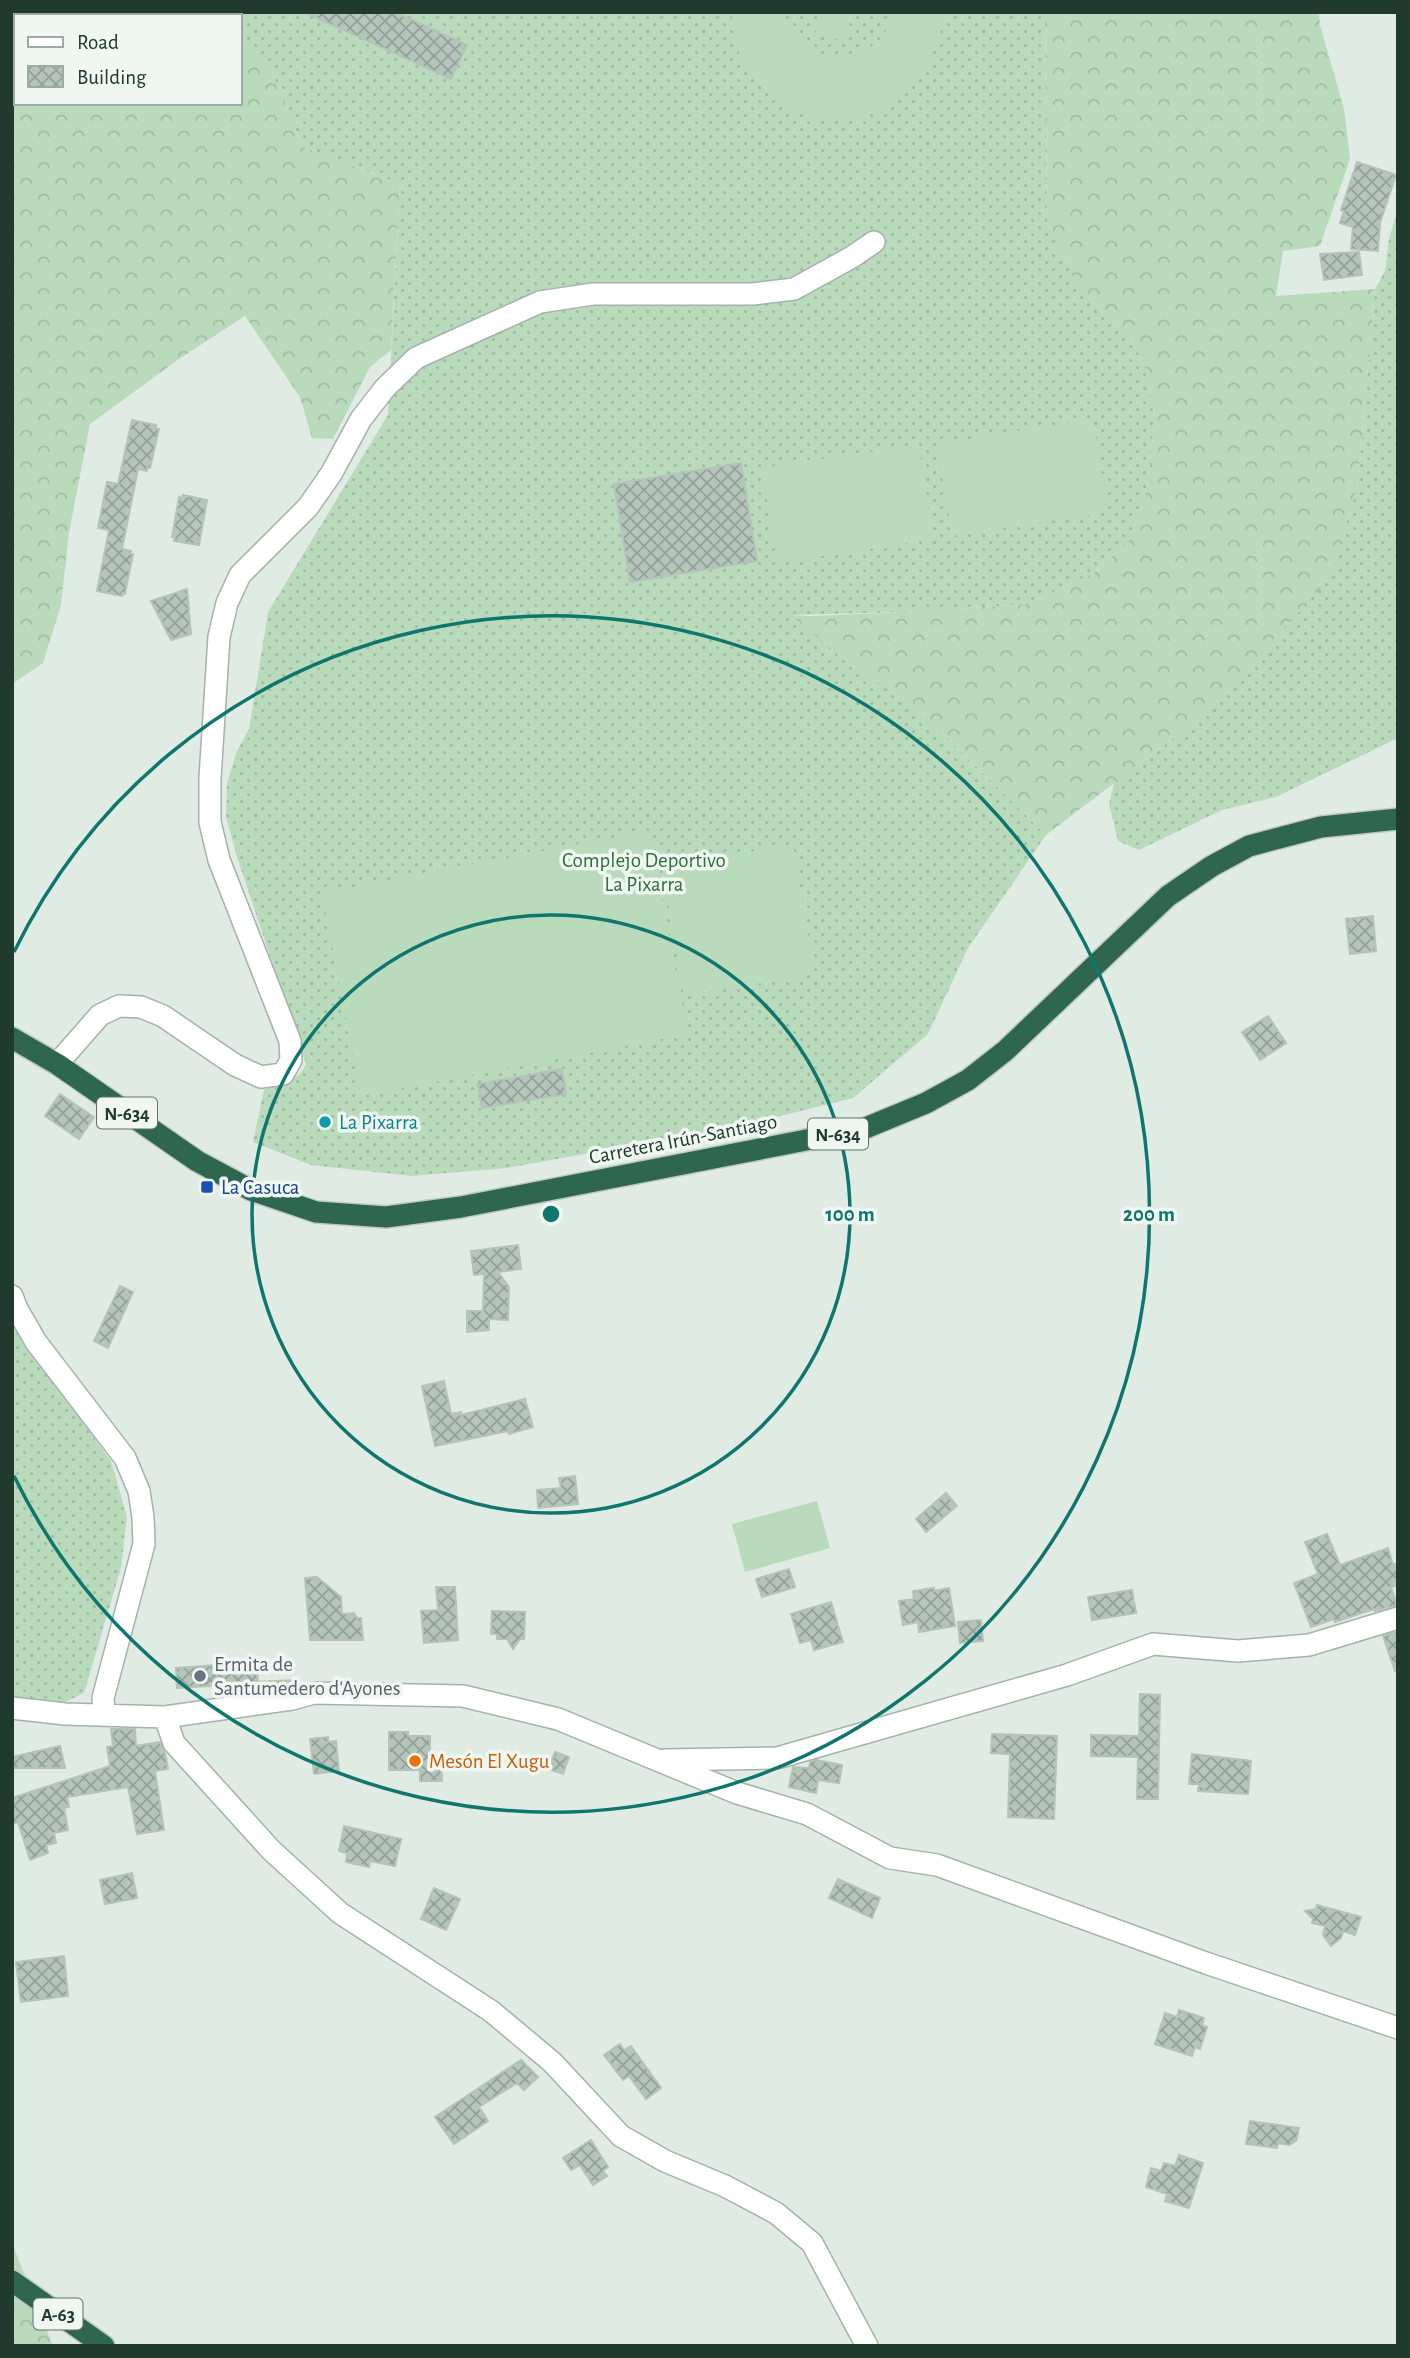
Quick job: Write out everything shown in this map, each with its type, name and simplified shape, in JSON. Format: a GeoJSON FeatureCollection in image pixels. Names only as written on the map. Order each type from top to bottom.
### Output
{"type":"FeatureCollection","features":[{"type":"Feature","properties":{"kind":"highway","name":"Carretera Irún-Santiago"},"geometry":{"type":"LineString","coordinates":[[12,1038],[57,1064],[197,1161],[251,1190],[316,1212],[386,1217],[461,1207],[863,1129],[926,1104],[968,1080],[1005,1051],[1168,896],[1212,866],[1249,846],[1321,827],[1398,819]]}},
{"type":"Feature","properties":{"kind":"highway","name":"A-63"},"geometry":{"type":"LineString","coordinates":[[12,2281],[104,2346]]}},
{"type":"Feature","properties":{"kind":"street"},"geometry":{"type":"LineString","coordinates":[[57,1064],[100,1015],[119,1006],[141,1007],[163,1016],[235,1065],[261,1077],[283,1074],[290,1060],[290,1041],[219,860],[210,822],[219,636],[227,603],[240,576],[308,507],[331,474],[361,419],[385,388],[416,359],[540,302],[593,294],[753,294],[794,289],[874,242]]}},
{"type":"Feature","properties":{"kind":"street"},"geometry":{"type":"LineString","coordinates":[[12,1296],[36,1342],[125,1458],[139,1491],[144,1544],[103,1698],[104,1714]]}},
{"type":"Feature","properties":{"kind":"street"},"geometry":{"type":"LineString","coordinates":[[657,1760],[777,1758],[1067,1675],[1153,1644],[1238,1651],[1308,1645],[1398,1618]]}},
{"type":"Feature","properties":{"kind":"street"},"geometry":{"type":"LineString","coordinates":[[12,1708],[65,1714],[165,1717],[281,1701],[314,1693],[463,1696],[558,1719],[737,1793],[807,1814],[890,1858],[937,1865],[1206,1963],[1398,2028]]}},
{"type":"Feature","properties":{"kind":"street"},"geometry":{"type":"LineString","coordinates":[[165,1717],[174,1743],[271,1850],[340,1913],[491,2011],[552,2062],[621,2136],[665,2161],[725,2186],[776,2213],[812,2243],[867,2346]]}},
{"type":"Feature","properties":{"kind":"green space"},"geometry":{"type":"Polygon","coordinates":[[[12,12],[210,12],[212,14],[14,14],[14,105],[242,105],[242,42],[270,68],[303,147],[400,184],[391,350],[370,367],[333,439],[312,438],[300,397],[245,316],[179,359],[90,424],[69,532],[61,605],[43,663],[12,684],[12,12]]]}},
{"type":"Feature","properties":{"kind":"green space","name":"Complejo Deportivo La Pixarra"},"geometry":{"type":"Polygon","coordinates":[[[210,12],[1045,12],[1047,221],[1079,290],[1128,331],[1147,373],[1155,417],[1147,488],[1131,538],[1094,573],[1029,604],[906,612],[792,615],[841,657],[921,712],[1046,835],[968,948],[928,1034],[853,1098],[731,1128],[507,1168],[412,1176],[311,1165],[253,1142],[264,1090],[293,1079],[306,1064],[237,857],[226,817],[227,783],[237,751],[249,729],[268,612],[388,415],[400,184],[303,147],[270,68],[242,42],[242,14],[210,12]]]}},
{"type":"Feature","properties":{"kind":"green space"},"geometry":{"type":"Polygon","coordinates":[[[732,12],[784,12],[789,26],[808,47],[820,54],[847,57],[874,45],[887,30],[894,12],[946,12],[931,55],[905,92],[879,111],[850,119],[821,118],[793,109],[768,93],[749,71],[736,44],[732,12]]]}},
{"type":"Feature","properties":{"kind":"green space"},"geometry":{"type":"Polygon","coordinates":[[[820,12],[851,12],[844,41],[815,33],[820,12]]]}},
{"type":"Feature","properties":{"kind":"green space"},"geometry":{"type":"Polygon","coordinates":[[[1045,12],[1319,12],[1320,25],[1344,109],[1350,159],[1320,246],[1283,251],[1276,296],[1375,289],[1357,489],[1330,578],[1189,726],[1046,835],[921,712],[841,657],[791,615],[906,612],[1029,604],[1094,573],[1131,538],[1147,488],[1155,417],[1147,373],[1128,331],[1079,291],[1047,221],[1045,12]]]}},
{"type":"Feature","properties":{"kind":"green space"},"geometry":{"type":"Polygon","coordinates":[[[1398,210],[1398,738],[1276,797],[1222,810],[1139,850],[1118,841],[1109,804],[1114,783],[1189,726],[1357,489],[1375,289],[1385,271],[1389,238],[1398,210]]]}},
{"type":"Feature","properties":{"kind":"green space"},"geometry":{"type":"Polygon","coordinates":[[[1093,419],[1108,512],[952,536],[937,444],[1093,419]]]}},
{"type":"Feature","properties":{"kind":"green space"},"geometry":{"type":"Polygon","coordinates":[[[919,445],[933,539],[777,563],[762,468],[919,445]]]}},
{"type":"Feature","properties":{"kind":"green space","name":"Complejo Deportivo La Pixarra"},"geometry":{"type":"Polygon","coordinates":[[[649,831],[688,1034],[361,1096],[322,893],[649,831]]]}},
{"type":"Feature","properties":{"kind":"green space"},"geometry":{"type":"Polygon","coordinates":[[[793,845],[815,974],[684,996],[662,867],[793,845]]]}},
{"type":"Feature","properties":{"kind":"green space"},"geometry":{"type":"Polygon","coordinates":[[[12,1326],[111,1461],[127,1517],[121,1568],[84,1693],[63,1703],[12,1697],[12,1326]]]}},
{"type":"Feature","properties":{"kind":"green space"},"geometry":{"type":"Polygon","coordinates":[[[817,1501],[830,1548],[745,1572],[732,1524],[817,1501]]]}},
{"type":"Feature","properties":{"kind":"green space"},"geometry":{"type":"Polygon","coordinates":[[[12,2243],[53,2346],[12,2346],[12,2243]]]}},
{"type":"Feature","properties":{"kind":"building"},"geometry":{"type":"Polygon","coordinates":[[[304,12],[395,12],[467,45],[451,79],[304,12]]]}},
{"type":"Feature","properties":{"kind":"building"},"geometry":{"type":"Polygon","coordinates":[[[1357,162],[1396,175],[1380,223],[1378,251],[1351,249],[1353,227],[1340,223],[1344,211],[1341,210],[1357,162]]]}},
{"type":"Feature","properties":{"kind":"building"},"geometry":{"type":"Polygon","coordinates":[[[1359,252],[1362,275],[1324,280],[1320,254],[1359,252]]]}},
{"type":"Feature","properties":{"kind":"building"},"geometry":{"type":"Polygon","coordinates":[[[132,420],[156,425],[155,428],[159,429],[150,468],[147,468],[147,471],[138,469],[122,549],[133,554],[125,594],[122,593],[122,596],[97,591],[109,530],[98,528],[107,482],[118,484],[132,420]]]}},
{"type":"Feature","properties":{"kind":"building"},"geometry":{"type":"Polygon","coordinates":[[[741,463],[757,561],[630,582],[614,484],[741,463]]]}},
{"type":"Feature","properties":{"kind":"building"},"geometry":{"type":"Polygon","coordinates":[[[183,495],[207,500],[199,545],[174,541],[175,537],[172,537],[179,497],[182,498],[183,495]]]}},
{"type":"Feature","properties":{"kind":"building"},"geometry":{"type":"Polygon","coordinates":[[[187,589],[191,634],[171,640],[151,601],[187,589]]]}},
{"type":"Feature","properties":{"kind":"building"},"geometry":{"type":"Polygon","coordinates":[[[1373,916],[1376,951],[1350,954],[1346,919],[1373,916]]]}},
{"type":"Feature","properties":{"kind":"building"},"geometry":{"type":"Polygon","coordinates":[[[1268,1016],[1286,1043],[1260,1060],[1242,1032],[1268,1016]]]}},
{"type":"Feature","properties":{"kind":"building"},"geometry":{"type":"Polygon","coordinates":[[[562,1069],[566,1094],[482,1108],[478,1084],[562,1069]]]}},
{"type":"Feature","properties":{"kind":"building"},"geometry":{"type":"Polygon","coordinates":[[[60,1094],[94,1117],[79,1139],[45,1116],[60,1094]]]}},
{"type":"Feature","properties":{"kind":"building"},"geometry":{"type":"Polygon","coordinates":[[[518,1245],[521,1269],[498,1272],[509,1287],[508,1320],[489,1319],[489,1330],[467,1332],[467,1311],[483,1311],[484,1274],[474,1275],[471,1251],[518,1245]]]}},
{"type":"Feature","properties":{"kind":"building"},"geometry":{"type":"Polygon","coordinates":[[[120,1286],[133,1292],[108,1348],[94,1341],[120,1286]]]}},
{"type":"Feature","properties":{"kind":"building"},"geometry":{"type":"Polygon","coordinates":[[[444,1381],[451,1414],[461,1412],[461,1415],[525,1399],[533,1427],[509,1434],[508,1431],[435,1446],[422,1386],[444,1381]]]}},
{"type":"Feature","properties":{"kind":"building"},"geometry":{"type":"Polygon","coordinates":[[[575,1476],[578,1504],[538,1508],[537,1490],[561,1488],[559,1478],[575,1476]]]}},
{"type":"Feature","properties":{"kind":"building"},"geometry":{"type":"Polygon","coordinates":[[[946,1493],[957,1506],[926,1532],[916,1519],[946,1493]]]}},
{"type":"Feature","properties":{"kind":"building"},"geometry":{"type":"Polygon","coordinates":[[[1327,1534],[1340,1565],[1388,1548],[1393,1565],[1398,1563],[1398,1585],[1391,1587],[1397,1605],[1311,1627],[1294,1583],[1318,1574],[1305,1542],[1327,1534]]]}},
{"type":"Feature","properties":{"kind":"building"},"geometry":{"type":"Polygon","coordinates":[[[789,1569],[795,1587],[762,1597],[756,1579],[789,1569]]]}},
{"type":"Feature","properties":{"kind":"building"},"geometry":{"type":"Polygon","coordinates":[[[317,1577],[341,1597],[342,1614],[354,1613],[357,1618],[361,1618],[363,1640],[310,1640],[305,1578],[317,1577]]]}},
{"type":"Feature","properties":{"kind":"building"},"geometry":{"type":"Polygon","coordinates":[[[436,1587],[455,1587],[458,1640],[424,1643],[421,1611],[438,1610],[436,1587]]]}},
{"type":"Feature","properties":{"kind":"building"},"geometry":{"type":"Polygon","coordinates":[[[934,1588],[934,1591],[949,1588],[955,1626],[919,1632],[918,1622],[903,1625],[899,1601],[914,1599],[913,1591],[934,1588]]]}},
{"type":"Feature","properties":{"kind":"building"},"geometry":{"type":"Polygon","coordinates":[[[1132,1590],[1136,1613],[1092,1620],[1088,1597],[1132,1590]]]}},
{"type":"Feature","properties":{"kind":"building"},"geometry":{"type":"Polygon","coordinates":[[[831,1602],[843,1642],[814,1650],[811,1640],[800,1643],[791,1614],[831,1602]]]}},
{"type":"Feature","properties":{"kind":"building"},"geometry":{"type":"Polygon","coordinates":[[[492,1611],[525,1612],[524,1639],[520,1639],[513,1649],[507,1639],[497,1639],[497,1634],[491,1634],[492,1611]]]}},
{"type":"Feature","properties":{"kind":"building"},"geometry":{"type":"Polygon","coordinates":[[[981,1620],[983,1641],[960,1643],[958,1622],[981,1620]]]}},
{"type":"Feature","properties":{"kind":"building"},"geometry":{"type":"Polygon","coordinates":[[[1398,1632],[1398,1671],[1395,1671],[1383,1636],[1398,1632]]]}},
{"type":"Feature","properties":{"kind":"building"},"geometry":{"type":"Polygon","coordinates":[[[256,1662],[258,1682],[298,1680],[299,1684],[245,1692],[244,1684],[177,1688],[176,1668],[256,1662]]]}},
{"type":"Feature","properties":{"kind":"building"},"geometry":{"type":"Polygon","coordinates":[[[1140,1694],[1160,1695],[1158,1799],[1137,1799],[1138,1757],[1091,1756],[1091,1735],[1139,1736],[1140,1694]]]}},
{"type":"Feature","properties":{"kind":"building"},"geometry":{"type":"Polygon","coordinates":[[[111,1729],[135,1729],[136,1746],[160,1742],[168,1769],[155,1771],[164,1830],[137,1834],[128,1787],[67,1797],[69,1807],[64,1808],[68,1830],[54,1833],[56,1843],[46,1845],[48,1853],[30,1860],[18,1822],[12,1824],[12,1798],[110,1766],[107,1747],[113,1746],[111,1729]]]}},
{"type":"Feature","properties":{"kind":"building","name":"Mesón El Xugu"},"geometry":{"type":"Polygon","coordinates":[[[389,1732],[408,1732],[408,1736],[430,1736],[430,1756],[441,1756],[442,1781],[420,1781],[420,1770],[389,1770],[389,1732]]]}},
{"type":"Feature","properties":{"kind":"building"},"geometry":{"type":"Polygon","coordinates":[[[992,1734],[1057,1736],[1054,1819],[1008,1817],[1010,1754],[991,1753],[992,1734]]]}},
{"type":"Feature","properties":{"kind":"building"},"geometry":{"type":"Polygon","coordinates":[[[328,1737],[328,1742],[336,1741],[339,1771],[314,1774],[310,1739],[328,1737]]]}},
{"type":"Feature","properties":{"kind":"building"},"geometry":{"type":"Polygon","coordinates":[[[60,1746],[65,1768],[12,1768],[12,1757],[60,1746]]]}},
{"type":"Feature","properties":{"kind":"building"},"geometry":{"type":"Polygon","coordinates":[[[555,1752],[569,1757],[563,1774],[548,1769],[555,1752]]]}},
{"type":"Feature","properties":{"kind":"building"},"geometry":{"type":"Polygon","coordinates":[[[1192,1754],[1251,1761],[1248,1794],[1198,1791],[1199,1784],[1189,1784],[1192,1754]]]}},
{"type":"Feature","properties":{"kind":"building"},"geometry":{"type":"Polygon","coordinates":[[[816,1760],[842,1765],[839,1783],[818,1780],[816,1793],[789,1787],[793,1767],[809,1768],[810,1762],[816,1760]]]}},
{"type":"Feature","properties":{"kind":"building"},"geometry":{"type":"Polygon","coordinates":[[[344,1826],[401,1839],[395,1866],[370,1861],[369,1867],[346,1862],[347,1853],[339,1851],[344,1826]]]}},
{"type":"Feature","properties":{"kind":"building"},"geometry":{"type":"Polygon","coordinates":[[[132,1873],[137,1898],[105,1904],[100,1880],[132,1873]]]}},
{"type":"Feature","properties":{"kind":"building"},"geometry":{"type":"Polygon","coordinates":[[[838,1879],[880,1898],[872,1918],[829,1898],[838,1879]]]}},
{"type":"Feature","properties":{"kind":"building"},"geometry":{"type":"Polygon","coordinates":[[[434,1888],[460,1899],[446,1930],[421,1919],[434,1888]]]}},
{"type":"Feature","properties":{"kind":"building"},"geometry":{"type":"Polygon","coordinates":[[[1317,1905],[1361,1917],[1355,1935],[1343,1931],[1341,1938],[1331,1946],[1323,1935],[1325,1926],[1312,1923],[1313,1919],[1305,1911],[1316,1909],[1317,1905]]]}},
{"type":"Feature","properties":{"kind":"building"},"geometry":{"type":"Polygon","coordinates":[[[64,1956],[68,1996],[21,2002],[16,1962],[64,1956]]]}},
{"type":"Feature","properties":{"kind":"building"},"geometry":{"type":"Polygon","coordinates":[[[1179,2010],[1204,2018],[1202,2025],[1207,2027],[1200,2049],[1195,2047],[1192,2056],[1155,2044],[1165,2013],[1177,2017],[1179,2010]]]}},
{"type":"Feature","properties":{"kind":"building"},"geometry":{"type":"Polygon","coordinates":[[[620,2044],[624,2050],[631,2046],[661,2088],[646,2099],[629,2076],[623,2080],[604,2055],[620,2044]]]}},
{"type":"Feature","properties":{"kind":"building"},"geometry":{"type":"Polygon","coordinates":[[[521,2060],[538,2077],[524,2090],[517,2083],[479,2107],[488,2121],[454,2144],[435,2117],[521,2060]]]}},
{"type":"Feature","properties":{"kind":"building"},"geometry":{"type":"Polygon","coordinates":[[[1250,2121],[1299,2128],[1296,2141],[1289,2145],[1278,2143],[1277,2148],[1246,2144],[1250,2121]]]}},
{"type":"Feature","properties":{"kind":"building"},"geometry":{"type":"Polygon","coordinates":[[[591,2140],[608,2167],[603,2171],[607,2176],[593,2185],[580,2165],[571,2170],[563,2158],[591,2140]]]}},
{"type":"Feature","properties":{"kind":"building"},"geometry":{"type":"Polygon","coordinates":[[[1179,2155],[1203,2163],[1189,2208],[1165,2201],[1167,2194],[1146,2187],[1151,2168],[1161,2171],[1164,2163],[1175,2166],[1179,2155]]]}},
{"type":"Feature","properties":{"kind":"place","name":"La Pixarra"},"geometry":{"type":"Point","coordinates":[325,1122]}},
{"type":"Feature","properties":{"kind":"place","name":"La Casuca"},"geometry":{"type":"Point","coordinates":[207,1187]}},
{"type":"Feature","properties":{"kind":"place","name":"Ermita de Santumedero d'Ayones"},"geometry":{"type":"Point","coordinates":[200,1676]}},
{"type":"Feature","properties":{"kind":"place","name":"Mesón El Xugu"},"geometry":{"type":"Point","coordinates":[415,1761]}}]}
